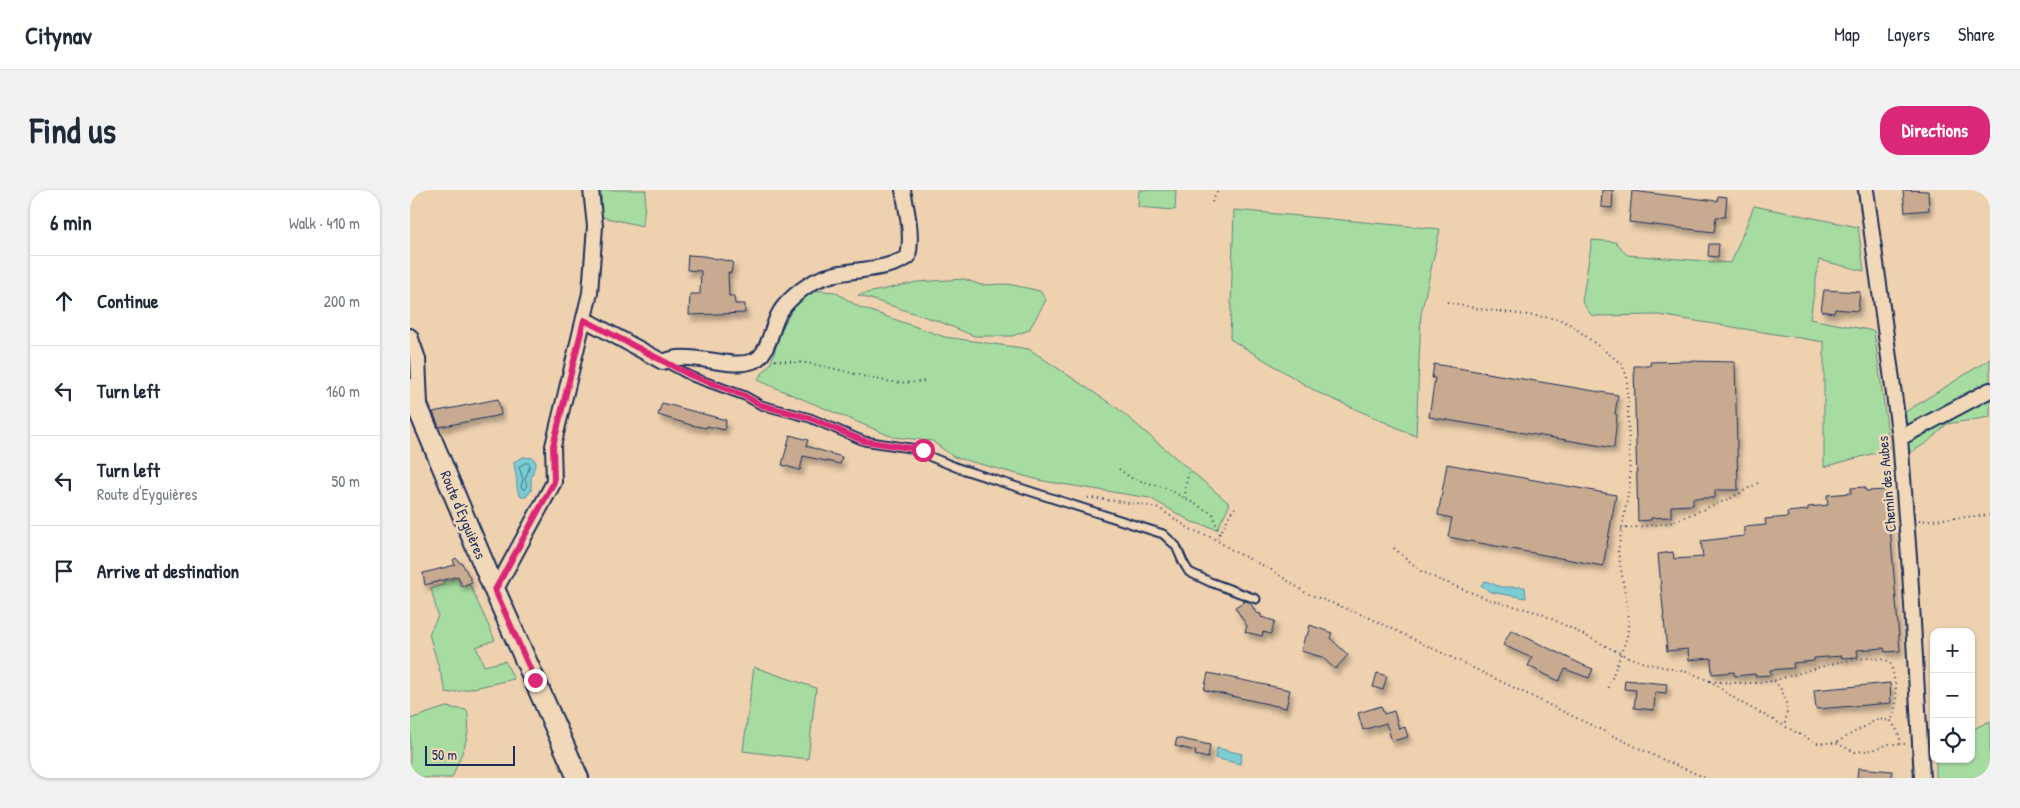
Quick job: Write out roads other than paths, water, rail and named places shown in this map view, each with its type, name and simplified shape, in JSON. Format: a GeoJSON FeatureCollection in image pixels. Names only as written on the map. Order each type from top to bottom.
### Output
{"type":"FeatureCollection","features":[{"type":"Feature","properties":{"kind":"main road","name":"Route d'Eyguières"},"geometry":{"type":"LineString","coordinates":[[410,389],[495,590],[578,778]]}},
{"type":"Feature","properties":{"kind":"street"},"geometry":{"type":"LineString","coordinates":[[495,590],[554,482],[553,446],[590,293],[595,226],[591,190]]}},
{"type":"Feature","properties":{"kind":"street"},"geometry":{"type":"LineString","coordinates":[[584,320],[663,362],[678,358],[753,362],[760,357],[766,348],[780,311],[811,283],[831,276],[862,272],[899,262],[908,257],[910,232],[903,190]]}},
{"type":"Feature","properties":{"kind":"street","name":"Chemin des Aubes"},"geometry":{"type":"LineString","coordinates":[[1866,190],[1900,438],[1922,778]]}},
{"type":"Feature","properties":{"kind":"street"},"geometry":{"type":"LineString","coordinates":[[410,336],[418,359],[420,415]]}},
{"type":"Feature","properties":{"kind":"street"},"geometry":{"type":"LineString","coordinates":[[1900,438],[1990,390]]}},
{"type":"Feature","properties":{"kind":"lane"},"geometry":{"type":"LineString","coordinates":[[663,362],[692,376],[745,396],[761,405],[810,418],[864,441],[923,450],[931,457],[958,468],[1163,534],[1176,546],[1182,562],[1189,572],[1210,582],[1256,598]]}},
{"type":"Feature","properties":{"kind":"water"},"geometry":{"type":"Polygon","coordinates":[[[523,457],[533,458],[536,462],[531,478],[531,491],[526,497],[521,497],[518,491],[514,464],[514,462],[523,457]]]}},
{"type":"Feature","properties":{"kind":"water"},"geometry":{"type":"Polygon","coordinates":[[[1485,581],[1501,587],[1525,587],[1526,598],[1490,592],[1481,585],[1485,581]]]}},
{"type":"Feature","properties":{"kind":"water"},"geometry":{"type":"Polygon","coordinates":[[[1217,748],[1242,754],[1240,764],[1215,758],[1217,748]]]}}]}
